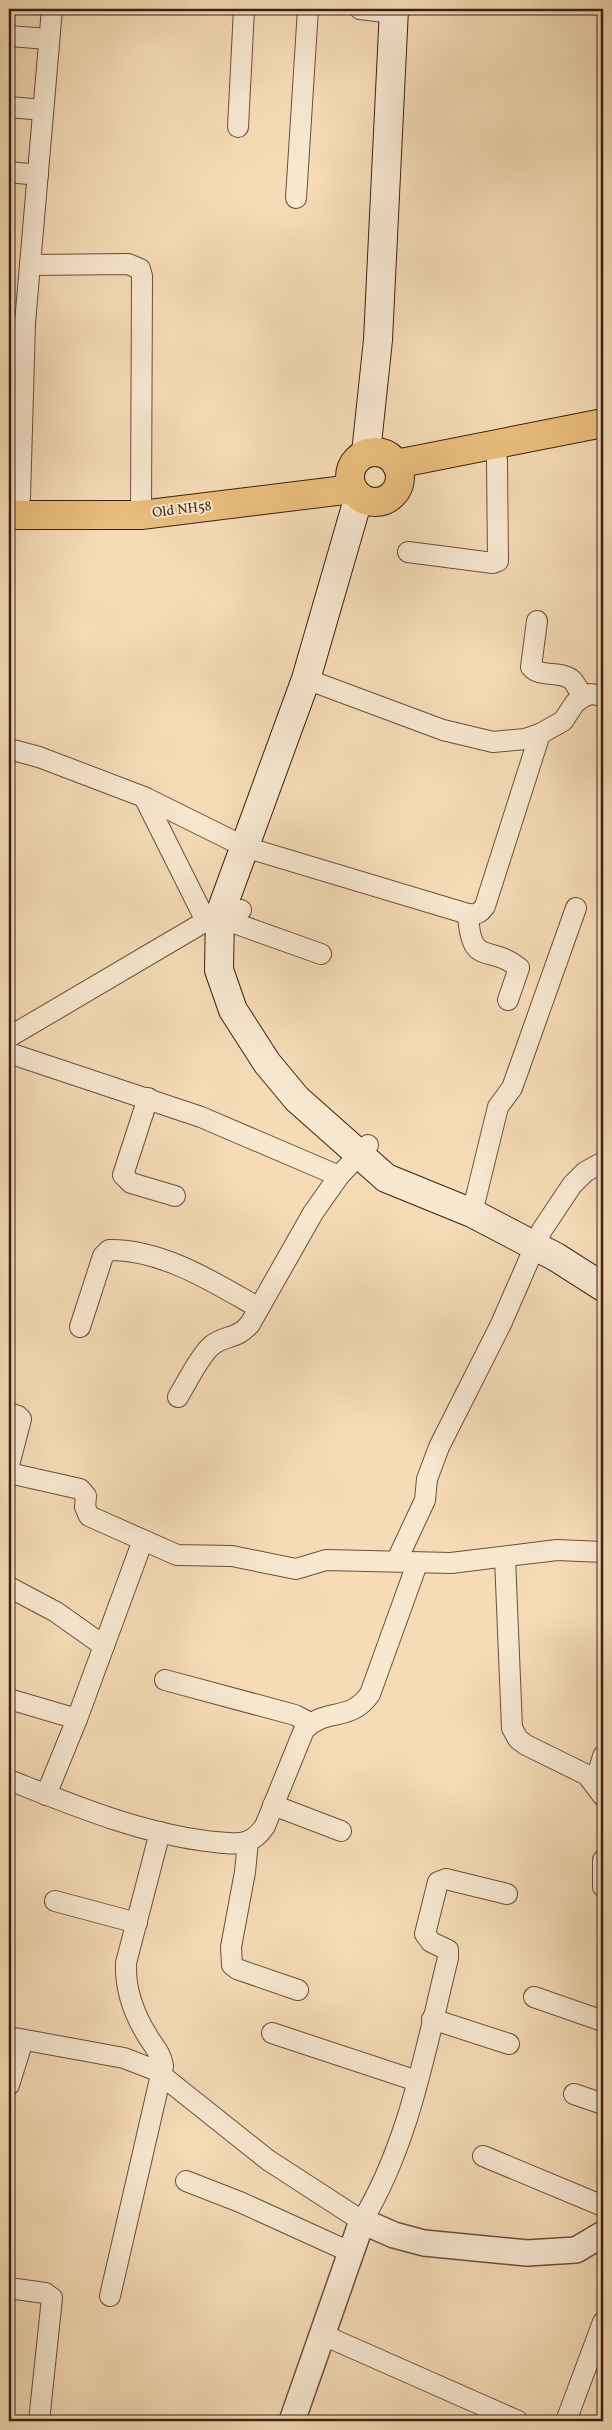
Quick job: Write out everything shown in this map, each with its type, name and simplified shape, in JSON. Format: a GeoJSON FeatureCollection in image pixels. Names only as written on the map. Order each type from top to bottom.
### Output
{"type":"FeatureCollection","features":[{"type":"Feature","properties":{"kind":"main road"},"geometry":{"type":"LineString","coordinates":[[399,10],[378,340],[373,476],[314,682],[254,850],[226,917],[220,970],[233,1010],[267,1063],[298,1099],[363,1149],[386,1178],[474,1205],[538,1238],[603,1266]]}},
{"type":"Feature","properties":{"kind":"main road","name":"Old NH58"},"geometry":{"type":"LineString","coordinates":[[373,476],[603,423]]}},
{"type":"Feature","properties":{"kind":"main road","name":"Old NH58"},"geometry":{"type":"LineString","coordinates":[[12,503],[140,506],[497,460],[603,438]]}},
{"type":"Feature","properties":{"kind":"main road"},"geometry":{"type":"LineString","coordinates":[[538,1238],[603,1287]]}},
{"type":"Feature","properties":{"kind":"street"},"geometry":{"type":"LineString","coordinates":[[12,503],[25,323],[52,9]]}},
{"type":"Feature","properties":{"kind":"street"},"geometry":{"type":"LineString","coordinates":[[238,127],[244,9]]}},
{"type":"Feature","properties":{"kind":"street"},"geometry":{"type":"LineString","coordinates":[[296,198],[308,9]]}},
{"type":"Feature","properties":{"kind":"street"},"geometry":{"type":"LineString","coordinates":[[360,9],[399,10]]}},
{"type":"Feature","properties":{"kind":"street"},"geometry":{"type":"LineString","coordinates":[[9,36],[49,39]]}},
{"type":"Feature","properties":{"kind":"street"},"geometry":{"type":"LineString","coordinates":[[9,107],[43,110]]}},
{"type":"Feature","properties":{"kind":"street"},"geometry":{"type":"LineString","coordinates":[[9,172],[38,175]]}},
{"type":"Feature","properties":{"kind":"street"},"geometry":{"type":"LineString","coordinates":[[30,265],[128,264],[140,269],[142,276],[140,506]]}},
{"type":"Feature","properties":{"kind":"street"},"geometry":{"type":"LineString","coordinates":[[408,552],[493,563],[498,561],[497,460]]}},
{"type":"Feature","properties":{"kind":"street"},"geometry":{"type":"LineString","coordinates":[[537,621],[531,666],[537,672],[568,678],[573,681],[582,697]]}},
{"type":"Feature","properties":{"kind":"street"},"geometry":{"type":"LineString","coordinates":[[314,682],[380,708],[472,739],[493,742],[525,739],[540,734],[563,721],[575,703],[582,697],[591,694],[603,696]]}},
{"type":"Feature","properties":{"kind":"street"},"geometry":{"type":"LineString","coordinates":[[9,749],[40,757],[144,797],[254,850],[468,914],[480,912],[485,906],[540,734]]}},
{"type":"Feature","properties":{"kind":"street"},"geometry":{"type":"LineString","coordinates":[[144,797],[226,917],[321,954]]}},
{"type":"Feature","properties":{"kind":"street"},"geometry":{"type":"LineString","coordinates":[[474,1205],[498,1107],[512,1088],[576,908]]}},
{"type":"Feature","properties":{"kind":"street"},"geometry":{"type":"LineString","coordinates":[[468,914],[469,936],[476,948],[519,968],[508,1000]]}},
{"type":"Feature","properties":{"kind":"street"},"geometry":{"type":"LineString","coordinates":[[9,1037],[226,917]]}},
{"type":"Feature","properties":{"kind":"street"},"geometry":{"type":"LineString","coordinates":[[9,1053],[201,1117],[339,1176]]}},
{"type":"Feature","properties":{"kind":"street"},"geometry":{"type":"LineString","coordinates":[[148,1098],[123,1175],[131,1183],[175,1196]]}},
{"type":"Feature","properties":{"kind":"street"},"geometry":{"type":"LineString","coordinates":[[178,1397],[209,1348],[220,1340],[238,1336],[244,1331],[314,1213],[339,1176],[363,1149]]}},
{"type":"Feature","properties":{"kind":"street"},"geometry":{"type":"LineString","coordinates":[[397,1560],[425,1500],[427,1479],[438,1447],[501,1324],[538,1238],[572,1185],[585,1172],[603,1162]]}},
{"type":"Feature","properties":{"kind":"street"},"geometry":{"type":"LineString","coordinates":[[80,1326],[103,1256],[110,1250],[138,1254],[170,1262],[200,1275],[259,1308]]}},
{"type":"Feature","properties":{"kind":"street"},"geometry":{"type":"LineString","coordinates":[[9,1413],[21,1419],[9,1465]]}},
{"type":"Feature","properties":{"kind":"street"},"geometry":{"type":"LineString","coordinates":[[9,1473],[80,1489],[86,1496],[85,1507],[88,1516],[177,1555],[232,1556],[296,1569],[326,1560],[397,1560],[417,1564],[452,1563],[505,1558],[557,1550],[603,1552]]}},
{"type":"Feature","properties":{"kind":"street"},"geometry":{"type":"LineString","coordinates":[[46,1795],[77,1719],[143,1540]]}},
{"type":"Feature","properties":{"kind":"street"},"geometry":{"type":"LineString","coordinates":[[505,1558],[512,1728],[522,1742],[587,1775],[599,1790]]}},
{"type":"Feature","properties":{"kind":"street"},"geometry":{"type":"LineString","coordinates":[[9,1780],[90,1812],[160,1832],[225,1843],[248,1841],[257,1836],[265,1826],[304,1730],[310,1724],[323,1717],[349,1712],[357,1708],[370,1694],[417,1564]]}},
{"type":"Feature","properties":{"kind":"street"},"geometry":{"type":"LineString","coordinates":[[9,1587],[56,1612],[104,1646]]}},
{"type":"Feature","properties":{"kind":"street"},"geometry":{"type":"LineString","coordinates":[[165,1680],[295,1715],[310,1724]]}},
{"type":"Feature","properties":{"kind":"street"},"geometry":{"type":"LineString","coordinates":[[9,1699],[77,1719]]}},
{"type":"Feature","properties":{"kind":"street"},"geometry":{"type":"LineString","coordinates":[[599,1790],[603,1756]]}},
{"type":"Feature","properties":{"kind":"street"},"geometry":{"type":"LineString","coordinates":[[273,1805],[341,1831]]}},
{"type":"Feature","properties":{"kind":"street"},"geometry":{"type":"LineString","coordinates":[[110,2296],[162,2074],[162,2056],[147,2035],[134,2008],[126,1977],[126,1963],[160,1832]]}},
{"type":"Feature","properties":{"kind":"street"},"geometry":{"type":"LineString","coordinates":[[248,1841],[245,1872],[231,1947],[232,1965],[238,1969],[298,1990]]}},
{"type":"Feature","properties":{"kind":"street"},"geometry":{"type":"LineString","coordinates":[[603,1860],[603,1887]]}},
{"type":"Feature","properties":{"kind":"street"},"geometry":{"type":"LineString","coordinates":[[298,2419],[321,2334],[350,2252],[362,2221],[391,2161],[407,2117],[448,1954],[445,1948],[431,1942],[425,1934],[438,1882],[446,1879],[508,1894]]}},
{"type":"Feature","properties":{"kind":"street"},"geometry":{"type":"LineString","coordinates":[[55,1901],[137,1923]]}},
{"type":"Feature","properties":{"kind":"street"},"geometry":{"type":"LineString","coordinates":[[534,1997],[603,2022]]}},
{"type":"Feature","properties":{"kind":"street"},"geometry":{"type":"LineString","coordinates":[[432,2019],[509,2044]]}},
{"type":"Feature","properties":{"kind":"street"},"geometry":{"type":"LineString","coordinates":[[272,2033],[416,2081]]}},
{"type":"Feature","properties":{"kind":"street"},"geometry":{"type":"LineString","coordinates":[[9,2085],[16,2039],[124,2058],[140,2063],[162,2074],[268,2160],[362,2221],[394,2235],[424,2243],[527,2253],[576,2250],[603,2234]]}},
{"type":"Feature","properties":{"kind":"street"},"geometry":{"type":"LineString","coordinates":[[574,2094],[603,2104]]}},
{"type":"Feature","properties":{"kind":"street"},"geometry":{"type":"LineString","coordinates":[[483,2156],[603,2206]]}},
{"type":"Feature","properties":{"kind":"street"},"geometry":{"type":"LineString","coordinates":[[186,2181],[240,2202],[350,2252]]}},
{"type":"Feature","properties":{"kind":"street"},"geometry":{"type":"LineString","coordinates":[[9,2288],[45,2293],[52,2298],[40,2421]]}},
{"type":"Feature","properties":{"kind":"street"},"geometry":{"type":"LineString","coordinates":[[566,2421],[603,2322]]}},
{"type":"Feature","properties":{"kind":"street"},"geometry":{"type":"LineString","coordinates":[[321,2334],[518,2421]]}}]}
